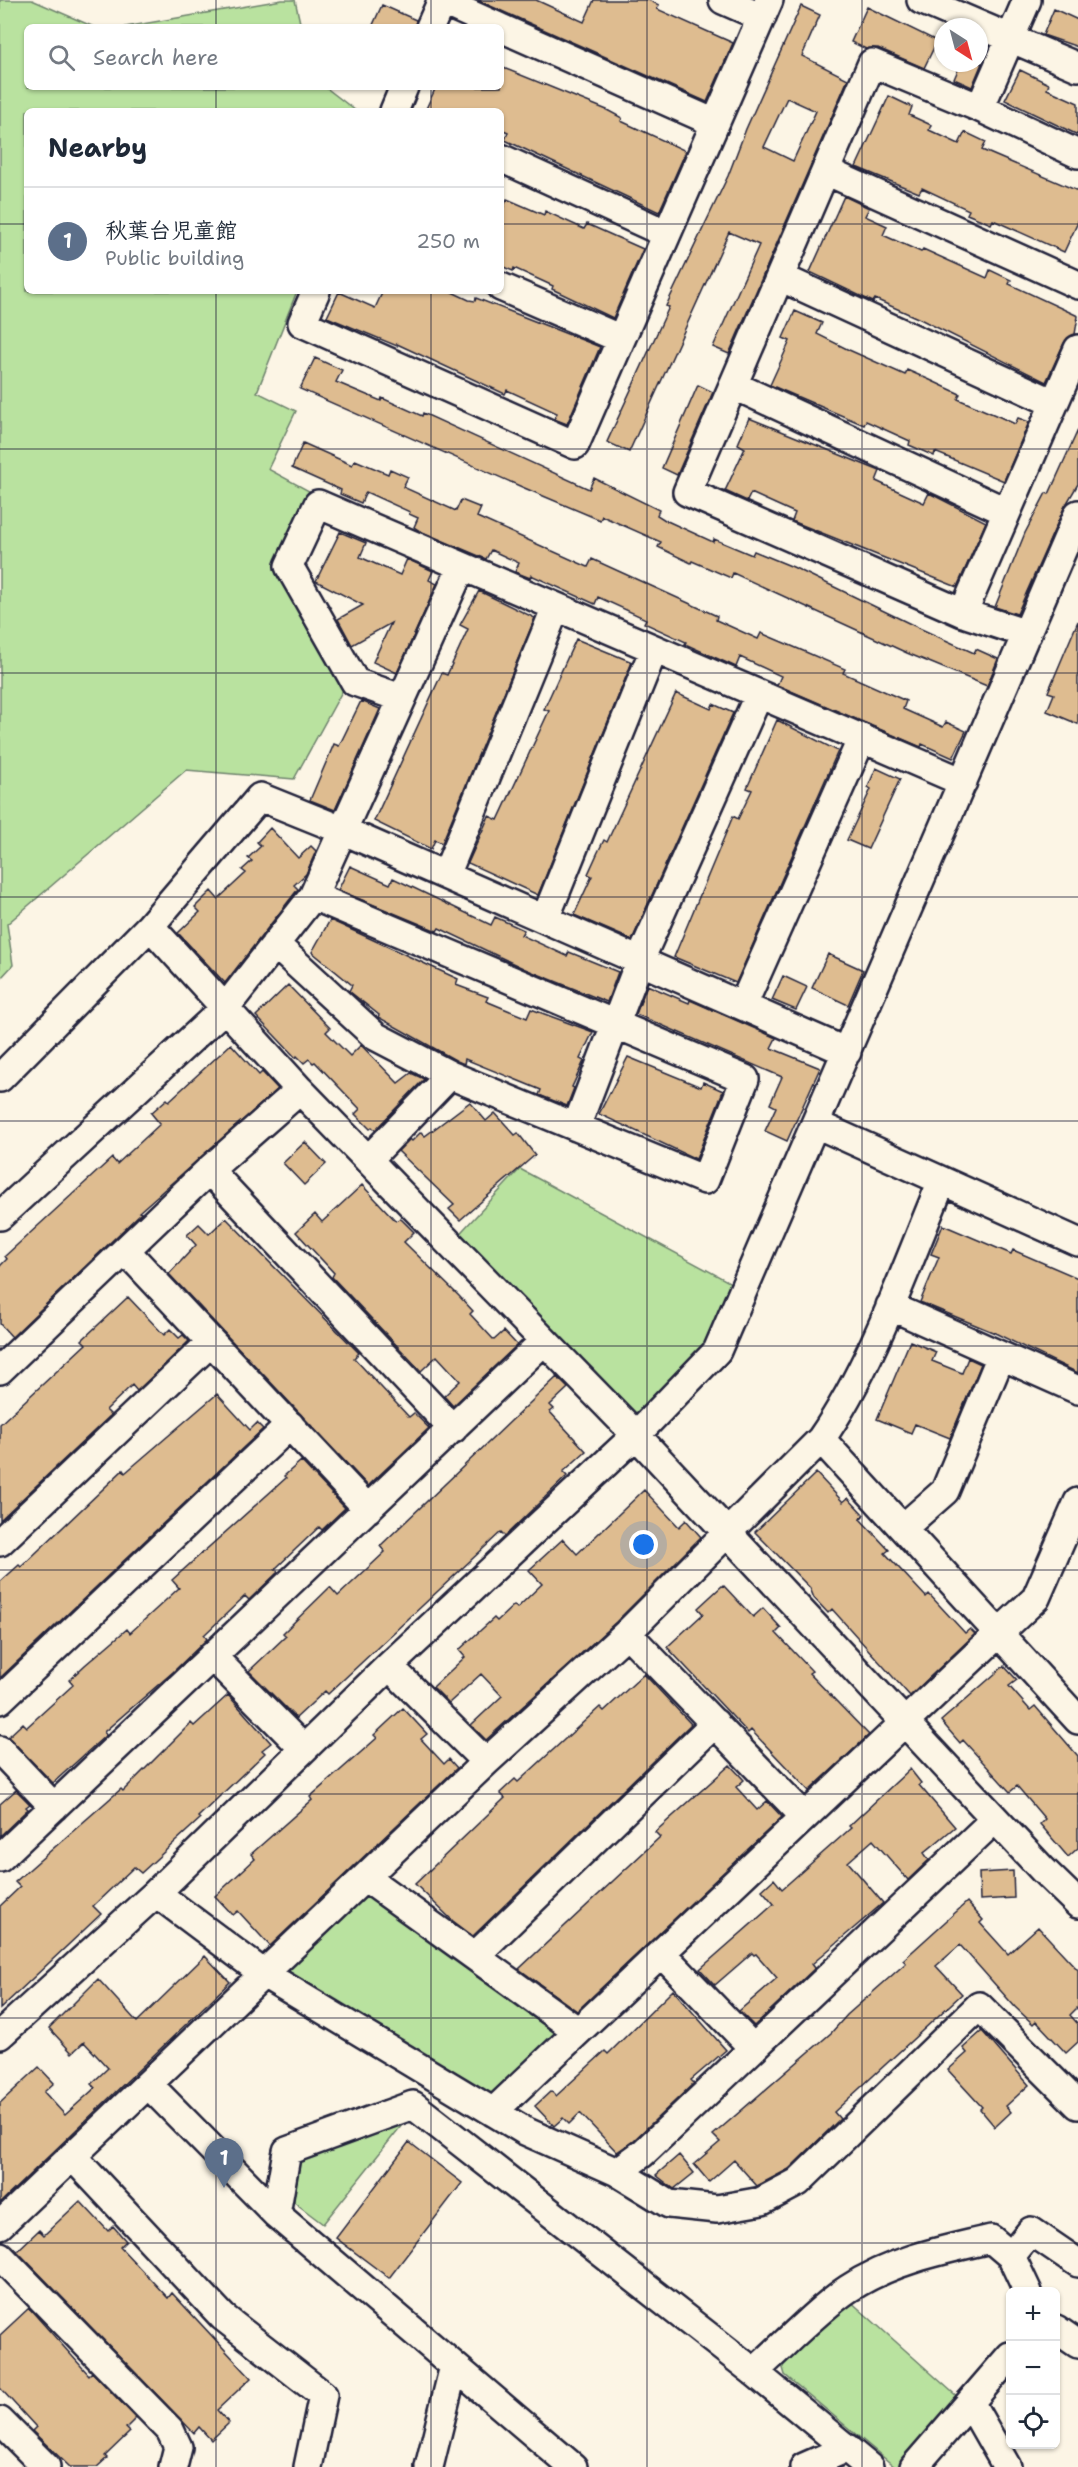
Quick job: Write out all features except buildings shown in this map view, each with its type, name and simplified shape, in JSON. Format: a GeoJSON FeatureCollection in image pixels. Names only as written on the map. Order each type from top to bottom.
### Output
{"type":"FeatureCollection","features":[{"type":"Feature","properties":{"kind":"street"},"geometry":{"type":"LineString","coordinates":[[315,294],[302,323],[575,445],[765,8],[723,0]]}},
{"type":"Feature","properties":{"kind":"street"},"geometry":{"type":"LineString","coordinates":[[921,0],[1078,67]]}},
{"type":"Feature","properties":{"kind":"street"},"geometry":{"type":"LineString","coordinates":[[980,108],[1027,0]]}},
{"type":"Feature","properties":{"kind":"street"},"geometry":{"type":"LineString","coordinates":[[431,24],[441,1],[493,24]]}},
{"type":"Feature","properties":{"kind":"street"},"geometry":{"type":"LineString","coordinates":[[504,29],[715,123]]}},
{"type":"Feature","properties":{"kind":"street"},"geometry":{"type":"LineString","coordinates":[[1027,634],[963,613],[687,492],[872,63],[980,108],[1078,154]]}},
{"type":"Feature","properties":{"kind":"street"},"geometry":{"type":"LineString","coordinates":[[504,159],[667,234]]}},
{"type":"Feature","properties":{"kind":"street"},"geometry":{"type":"LineString","coordinates":[[826,171],[1078,285]]}},
{"type":"Feature","properties":{"kind":"street"},"geometry":{"type":"LineString","coordinates":[[780,278],[1054,403]]}},
{"type":"Feature","properties":{"kind":"street"},"geometry":{"type":"LineString","coordinates":[[504,288],[621,339]]}},
{"type":"Feature","properties":{"kind":"street"},"geometry":{"type":"LineString","coordinates":[[963,613],[1078,349]]}},
{"type":"Feature","properties":{"kind":"street"},"geometry":{"type":"LineString","coordinates":[[733,386],[1007,512]]}},
{"type":"Feature","properties":{"kind":"street"},"geometry":{"type":"LineString","coordinates":[[401,698],[355,682],[289,566],[318,504],[963,782]]}},
{"type":"Feature","properties":{"kind":"street"},"geometry":{"type":"LineString","coordinates":[[0,2035],[156,1893],[389,1666],[636,1436],[717,1351],[848,1052],[1078,514]]}},
{"type":"Feature","properties":{"kind":"street"},"geometry":{"type":"LineString","coordinates":[[0,1216],[226,1007],[313,896],[462,566]]}},
{"type":"Feature","properties":{"kind":"street"},"geometry":{"type":"LineString","coordinates":[[446,875],[556,607]]}},
{"type":"Feature","properties":{"kind":"street"},"geometry":{"type":"LineString","coordinates":[[545,919],[654,649]]}},
{"type":"Feature","properties":{"kind":"street"},"geometry":{"type":"LineString","coordinates":[[576,1127],[618,1023],[640,960],[759,694]]}},
{"type":"Feature","properties":{"kind":"street"},"geometry":{"type":"LineString","coordinates":[[743,1005],[862,738]]}},
{"type":"Feature","properties":{"kind":"street"},"geometry":{"type":"LineString","coordinates":[[0,1078],[150,926],[260,797],[446,875],[848,1052]]}},
{"type":"Feature","properties":{"kind":"street"},"geometry":{"type":"LineString","coordinates":[[275,944],[375,1036],[450,1075],[705,1180],[745,1079],[618,1023],[313,896]]}},
{"type":"Feature","properties":{"kind":"street"},"geometry":{"type":"LineString","coordinates":[[150,926],[300,1090],[636,1436],[995,1819],[1078,1904]]}},
{"type":"Feature","properties":{"kind":"street"},"geometry":{"type":"LineString","coordinates":[[368,1160],[450,1075]]}},
{"type":"Feature","properties":{"kind":"street"},"geometry":{"type":"LineString","coordinates":[[4,1356],[126,1251],[209,1170],[300,1090]]}},
{"type":"Feature","properties":{"kind":"street"},"geometry":{"type":"LineString","coordinates":[[816,1124],[1078,1242]]}},
{"type":"Feature","properties":{"kind":"street"},"geometry":{"type":"LineString","coordinates":[[209,1170],[453,1429]]}},
{"type":"Feature","properties":{"kind":"street"},"geometry":{"type":"LineString","coordinates":[[0,2225],[486,1762],[627,1632],[821,1440],[839,1414],[890,1306],[942,1181]]}},
{"type":"Feature","properties":{"kind":"street"},"geometry":{"type":"LineString","coordinates":[[126,1251],[368,1509]]}},
{"type":"Feature","properties":{"kind":"street"},"geometry":{"type":"LineString","coordinates":[[890,1306],[1078,1390]]}},
{"type":"Feature","properties":{"kind":"street"},"geometry":{"type":"LineString","coordinates":[[0,1858],[544,1341]]}},
{"type":"Feature","properties":{"kind":"street"},"geometry":{"type":"LineString","coordinates":[[0,1542],[210,1343]]}},
{"type":"Feature","properties":{"kind":"street"},"geometry":{"type":"LineString","coordinates":[[903,1528],[945,1491],[1001,1356]]}},
{"type":"Feature","properties":{"kind":"street"},"geometry":{"type":"LineString","coordinates":[[0,1700],[290,1425]]}},
{"type":"Feature","properties":{"kind":"street"},"geometry":{"type":"LineString","coordinates":[[821,1440],[997,1632],[1076,1714]]}},
{"type":"Feature","properties":{"kind":"street"},"geometry":{"type":"LineString","coordinates":[[493,2112],[997,1632],[1036,1598],[1078,1502]]}},
{"type":"Feature","properties":{"kind":"street"},"geometry":{"type":"LineString","coordinates":[[627,1632],[804,1816]]}},
{"type":"Feature","properties":{"kind":"street"},"geometry":{"type":"LineString","coordinates":[[212,1656],[304,1749]]}},
{"type":"Feature","properties":{"kind":"street"},"geometry":{"type":"LineString","coordinates":[[389,1666],[486,1762]]}},
{"type":"Feature","properties":{"kind":"street"},"geometry":{"type":"LineString","coordinates":[[475,1956],[715,1723]]}},
{"type":"Feature","properties":{"kind":"street"},"geometry":{"type":"LineString","coordinates":[[0,1750],[54,1807]]}},
{"type":"Feature","properties":{"kind":"street"},"geometry":{"type":"LineString","coordinates":[[617,2172],[643,2153],[995,1819]]}},
{"type":"Feature","properties":{"kind":"street"},"geometry":{"type":"LineString","coordinates":[[366,1878],[578,2031]]}},
{"type":"Feature","properties":{"kind":"street"},"geometry":{"type":"LineString","coordinates":[[156,1893],[264,1974],[525,2131],[617,2172],[669,2204],[717,2210],[762,2201],[798,2182],[979,2006],[1078,2105]]}},
{"type":"Feature","properties":{"kind":"street"},"geometry":{"type":"LineString","coordinates":[[661,1953],[753,2048]]}},
{"type":"Feature","properties":{"kind":"street"},"geometry":{"type":"LineString","coordinates":[[149,2085],[276,2214],[573,2467]]}},
{"type":"Feature","properties":{"kind":"street"},"geometry":{"type":"LineString","coordinates":[[276,2214],[287,2151],[413,2105],[754,2372],[869,2467]]}},
{"type":"Feature","properties":{"kind":"street"},"geometry":{"type":"LineString","coordinates":[[72,2156],[223,2316],[323,2395],[308,2467]]}},
{"type":"Feature","properties":{"kind":"street"},"geometry":{"type":"LineString","coordinates":[[1011,2256],[1031,2231],[1078,2263]]}},
{"type":"Feature","properties":{"kind":"street"},"geometry":{"type":"LineString","coordinates":[[754,2372],[847,2290],[880,2271],[934,2252],[991,2239],[1011,2256],[1026,2287]]}},
{"type":"Feature","properties":{"kind":"street"},"geometry":{"type":"LineString","coordinates":[[0,2256],[170,2430],[178,2447],[173,2467]]}},
{"type":"Feature","properties":{"kind":"street"},"geometry":{"type":"LineString","coordinates":[[1060,2332],[1078,2344]]}},
{"type":"Feature","properties":{"kind":"street"},"geometry":{"type":"LineString","coordinates":[[914,2467],[1006,2362]]}},
{"type":"Feature","properties":{"kind":"street"},"geometry":{"type":"LineString","coordinates":[[429,2467],[454,2366]]}},
{"type":"Feature","properties":{"kind":"street"},"geometry":{"type":"LineString","coordinates":[[971,2404],[1006,2467]]}},
{"type":"Feature","properties":{"kind":"street"},"geometry":{"type":"LineString","coordinates":[[0,2421],[46,2467]]}},
{"type":"Feature","properties":{"kind":"street"},"geometry":{"type":"LineString","coordinates":[[804,2467],[846,2448]]}},
{"type":"Feature","properties":{"kind":"green space"},"geometry":{"type":"Polygon","coordinates":[[[0,0],[32,0],[87,24],[24,24],[24,90],[329,90],[352,108],[24,108],[24,294],[296,294],[257,392],[296,411],[268,469],[309,491],[276,574],[345,686],[294,779],[186,770],[7,924],[13,965],[0,979],[0,0]]]}},
{"type":"Feature","properties":{"kind":"green space"},"geometry":{"type":"Polygon","coordinates":[[[282,0],[295,0],[300,24],[142,24],[282,0]]]}},
{"type":"Feature","properties":{"kind":"green space"},"geometry":{"type":"Polygon","coordinates":[[[520,1169],[744,1290],[717,1351],[636,1435],[450,1244],[520,1169]]]}},
{"type":"Feature","properties":{"kind":"green space"},"geometry":{"type":"Polygon","coordinates":[[[366,1878],[578,2031],[493,2112],[264,1974],[366,1878]]]}},
{"type":"Feature","properties":{"kind":"green space"},"geometry":{"type":"Polygon","coordinates":[[[396,2122],[402,2125],[323,2224],[294,2202],[297,2160],[396,2122]]]}},
{"type":"Feature","properties":{"kind":"green space"},"geometry":{"type":"Polygon","coordinates":[[[849,2300],[960,2399],[901,2467],[895,2467],[785,2375],[781,2361],[849,2300]]]}},
{"type":"Feature","properties":{"kind":"place","name":"秋葉台児童館"},"geometry":{"type":"Point","coordinates":[224,2188]}}]}
